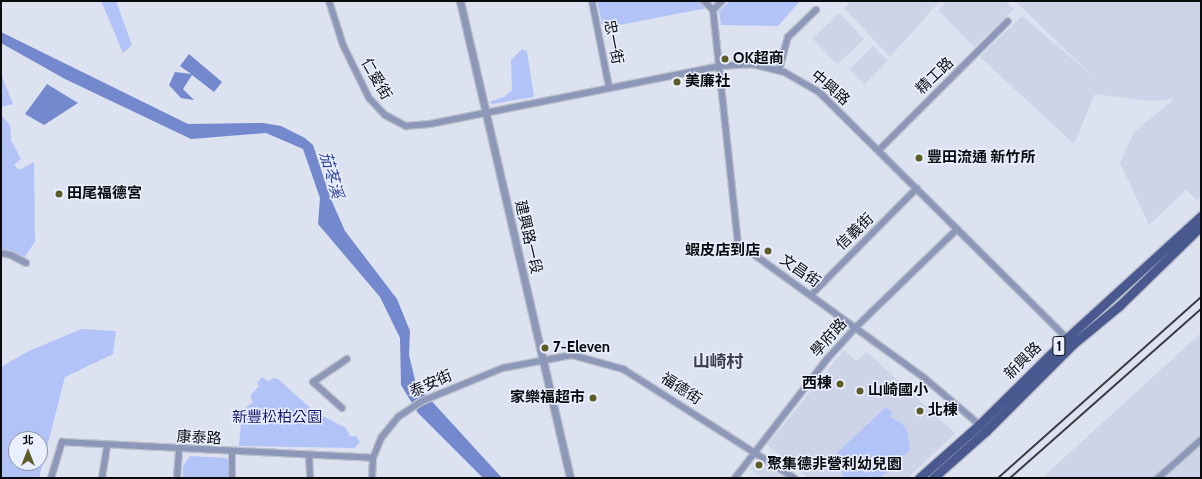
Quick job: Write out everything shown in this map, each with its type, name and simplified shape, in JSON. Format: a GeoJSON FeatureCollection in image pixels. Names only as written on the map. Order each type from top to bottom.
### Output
{"type":"FeatureCollection","features":[{"type":"Feature","properties":{"kind":"main road","name":"新興路"},"geometry":{"type":"LineString","coordinates":[[933,478],[1070,341],[1201,216]]}},
{"type":"Feature","properties":{"kind":"main road","name":"新興路"},"geometry":{"type":"LineString","coordinates":[[1070,341],[1119,306],[1201,226]]}},
{"type":"Feature","properties":{"kind":"main road","name":"新興路"},"geometry":{"type":"LineString","coordinates":[[919,478],[983,428]]}},
{"type":"Feature","properties":{"kind":"street","name":"仁愛街"},"geometry":{"type":"LineString","coordinates":[[329,1],[356,73],[369,98],[384,115],[406,126],[430,124],[485,112]]}},
{"type":"Feature","properties":{"kind":"street","name":"建興路一段"},"geometry":{"type":"LineString","coordinates":[[460,1],[570,478]]}},
{"type":"Feature","properties":{"kind":"street","name":"忠一街"},"geometry":{"type":"LineString","coordinates":[[592,1],[609,87]]}},
{"type":"Feature","properties":{"kind":"street"},"geometry":{"type":"LineString","coordinates":[[704,1],[713,10],[722,1]]}},
{"type":"Feature","properties":{"kind":"street","name":"文昌街"},"geometry":{"type":"LineString","coordinates":[[713,10],[738,243],[812,294],[922,376],[983,428]]}},
{"type":"Feature","properties":{"kind":"street"},"geometry":{"type":"LineString","coordinates":[[779,70],[788,37],[816,10]]}},
{"type":"Feature","properties":{"kind":"street","name":"精工路"},"geometry":{"type":"LineString","coordinates":[[878,150],[1008,21]]}},
{"type":"Feature","properties":{"kind":"street","name":"中興路"},"geometry":{"type":"LineString","coordinates":[[485,112],[719,66],[752,64],[779,70],[819,92],[1070,341]]}},
{"type":"Feature","properties":{"kind":"street","name":"信義街"},"geometry":{"type":"LineString","coordinates":[[812,294],[917,188]]}},
{"type":"Feature","properties":{"kind":"street","name":"學府路"},"geometry":{"type":"LineString","coordinates":[[735,478],[827,359],[856,327],[957,229]]}},
{"type":"Feature","properties":{"kind":"street"},"geometry":{"type":"LineString","coordinates":[[1,254],[11,255],[26,263]]}},
{"type":"Feature","properties":{"kind":"street","name":"福德街"},"geometry":{"type":"LineString","coordinates":[[542,360],[582,356],[623,369],[794,478]]}},
{"type":"Feature","properties":{"kind":"street"},"geometry":{"type":"LineString","coordinates":[[342,408],[313,382],[347,360]]}},
{"type":"Feature","properties":{"kind":"street","name":"泰安街"},"geometry":{"type":"LineString","coordinates":[[372,478],[373,458],[389,426],[407,410],[434,395],[503,368],[542,360]]}},
{"type":"Feature","properties":{"kind":"street"},"geometry":{"type":"LineString","coordinates":[[1158,478],[1201,440]]}},
{"type":"Feature","properties":{"kind":"street","name":"康泰路"},"geometry":{"type":"LineString","coordinates":[[51,478],[62,442],[179,450],[373,458]]}},
{"type":"Feature","properties":{"kind":"street"},"geometry":{"type":"LineString","coordinates":[[102,478],[107,446]]}},
{"type":"Feature","properties":{"kind":"street"},"geometry":{"type":"LineString","coordinates":[[177,478],[179,450]]}},
{"type":"Feature","properties":{"kind":"street"},"geometry":{"type":"LineString","coordinates":[[232,452],[232,478]]}},
{"type":"Feature","properties":{"kind":"street"},"geometry":{"type":"LineString","coordinates":[[309,456],[310,478]]}},
{"type":"Feature","properties":{"kind":"shaded area"},"geometry":{"type":"Polygon","coordinates":[[[851,1],[940,1],[890,57],[844,8],[851,1]]]}},
{"type":"Feature","properties":{"kind":"shaded area"},"geometry":{"type":"Polygon","coordinates":[[[947,1],[1005,1],[1014,9],[974,47],[938,10],[947,1]]]}},
{"type":"Feature","properties":{"kind":"shaded area"},"geometry":{"type":"Polygon","coordinates":[[[1015,1],[1201,1],[1201,196],[1197,200],[1186,190],[1149,225],[1120,163],[1134,132],[1174,99],[1150,101],[1095,94],[1074,144],[980,57],[1022,16],[1093,76],[1015,1]]]}},
{"type":"Feature","properties":{"kind":"shaded area"},"geometry":{"type":"Polygon","coordinates":[[[839,13],[864,39],[837,65],[812,39],[839,13]]]}},
{"type":"Feature","properties":{"kind":"shaded area","name":"茄苳溪"},"geometry":{"type":"Polygon","coordinates":[[[1,32],[188,124],[263,123],[281,126],[305,138],[313,145],[330,197],[345,231],[397,299],[410,331],[409,355],[416,384],[502,478],[483,478],[418,413],[401,385],[400,338],[380,297],[318,224],[320,198],[303,149],[266,133],[191,139],[65,79],[1,43],[1,32]]]}},
{"type":"Feature","properties":{"kind":"shaded area"},"geometry":{"type":"Polygon","coordinates":[[[873,46],[888,61],[865,84],[850,69],[873,46]]]}},
{"type":"Feature","properties":{"kind":"shaded area"},"geometry":{"type":"Polygon","coordinates":[[[189,54],[222,82],[214,92],[192,75],[183,89],[194,100],[181,98],[169,85],[175,72],[191,74],[180,66],[189,54]]]}},
{"type":"Feature","properties":{"kind":"shaded area"},"geometry":{"type":"Polygon","coordinates":[[[47,84],[78,103],[44,125],[25,114],[47,84]]]}},
{"type":"Feature","properties":{"kind":"shaded area"},"geometry":{"type":"Polygon","coordinates":[[[1201,333],[1201,478],[1042,478],[1201,333]]]}},
{"type":"Feature","properties":{"kind":"shaded area","name":"山崎國小"},"geometry":{"type":"Polygon","coordinates":[[[844,350],[856,361],[867,352],[955,433],[908,478],[808,478],[767,445],[844,350]]]}},
{"type":"Feature","properties":{"kind":"shaded area","name":"聚集德非營利幼兒園"},"geometry":{"type":"Polygon","coordinates":[[[756,460],[785,478],[764,478],[750,470],[756,460]]]}},
{"type":"Feature","properties":{"kind":"green space"},"geometry":{"type":"Polygon","coordinates":[[[101,1],[116,1],[132,45],[123,53],[101,1]]]}},
{"type":"Feature","properties":{"kind":"green space"},"geometry":{"type":"Polygon","coordinates":[[[597,1],[700,1],[707,8],[609,27],[602,24],[597,1]]]}},
{"type":"Feature","properties":{"kind":"green space"},"geometry":{"type":"Polygon","coordinates":[[[730,1],[799,2],[778,26],[721,25],[719,11],[730,1]]]}},
{"type":"Feature","properties":{"kind":"green space"},"geometry":{"type":"Polygon","coordinates":[[[522,49],[527,51],[534,97],[492,104],[489,102],[504,97],[512,90],[511,60],[522,49]]]}},
{"type":"Feature","properties":{"kind":"green space"},"geometry":{"type":"Polygon","coordinates":[[[1,74],[13,104],[1,107],[1,74]]]}},
{"type":"Feature","properties":{"kind":"green space"},"geometry":{"type":"Polygon","coordinates":[[[1,115],[10,125],[11,140],[21,159],[14,165],[19,170],[34,162],[35,242],[23,259],[1,249],[1,115]]]}},
{"type":"Feature","properties":{"kind":"green space"},"geometry":{"type":"Polygon","coordinates":[[[81,329],[116,331],[113,354],[65,377],[48,443],[48,431],[8,431],[8,471],[41,471],[39,478],[1,478],[1,367],[27,352],[81,329]]]}},
{"type":"Feature","properties":{"kind":"green space","name":"新豐松柏公園"},"geometry":{"type":"Polygon","coordinates":[[[262,377],[268,381],[274,378],[278,379],[315,412],[346,428],[350,436],[356,436],[360,442],[355,448],[239,446],[242,411],[253,402],[250,396],[259,386],[257,383],[262,377]]]}},
{"type":"Feature","properties":{"kind":"green space"},"geometry":{"type":"Polygon","coordinates":[[[886,407],[893,413],[890,417],[901,423],[907,430],[910,450],[880,478],[843,478],[839,458],[828,467],[825,464],[886,407]]]}},
{"type":"Feature","properties":{"kind":"green space"},"geometry":{"type":"Polygon","coordinates":[[[190,456],[226,458],[229,460],[230,478],[183,478],[183,466],[190,456]]]}},
{"type":"Feature","properties":{"kind":"railway"},"geometry":{"type":"LineString","coordinates":[[998,478],[1201,297]]}},
{"type":"Feature","properties":{"kind":"railway"},"geometry":{"type":"LineString","coordinates":[[1010,478],[1201,309]]}},
{"type":"Feature","properties":{"kind":"place","name":"OK超商"},"geometry":{"type":"Point","coordinates":[725,59]}},
{"type":"Feature","properties":{"kind":"place","name":"美廉社"},"geometry":{"type":"Point","coordinates":[677,82]}},
{"type":"Feature","properties":{"kind":"place","name":"豐田流通 新竹所"},"geometry":{"type":"Point","coordinates":[919,158]}},
{"type":"Feature","properties":{"kind":"place","name":"田尾福德宮"},"geometry":{"type":"Point","coordinates":[59,194]}},
{"type":"Feature","properties":{"kind":"place","name":"蝦皮店到店"},"geometry":{"type":"Point","coordinates":[768,251]}},
{"type":"Feature","properties":{"kind":"place","name":"7-Eleven"},"geometry":{"type":"Point","coordinates":[545,348]}},
{"type":"Feature","properties":{"kind":"place","name":"西棟"},"geometry":{"type":"Point","coordinates":[840,384]}},
{"type":"Feature","properties":{"kind":"place","name":"山崎國小"},"geometry":{"type":"Point","coordinates":[860,391]}},
{"type":"Feature","properties":{"kind":"place","name":"家樂福超市"},"geometry":{"type":"Point","coordinates":[593,398]}},
{"type":"Feature","properties":{"kind":"place","name":"北棟"},"geometry":{"type":"Point","coordinates":[920,411]}},
{"type":"Feature","properties":{"kind":"place","name":"聚集德非營利幼兒園"},"geometry":{"type":"Point","coordinates":[759,465]}},
{"type":"Feature","properties":{"kind":"district","name":"山崎村"},"geometry":{"type":"Point","coordinates":[718,362]}}]}
